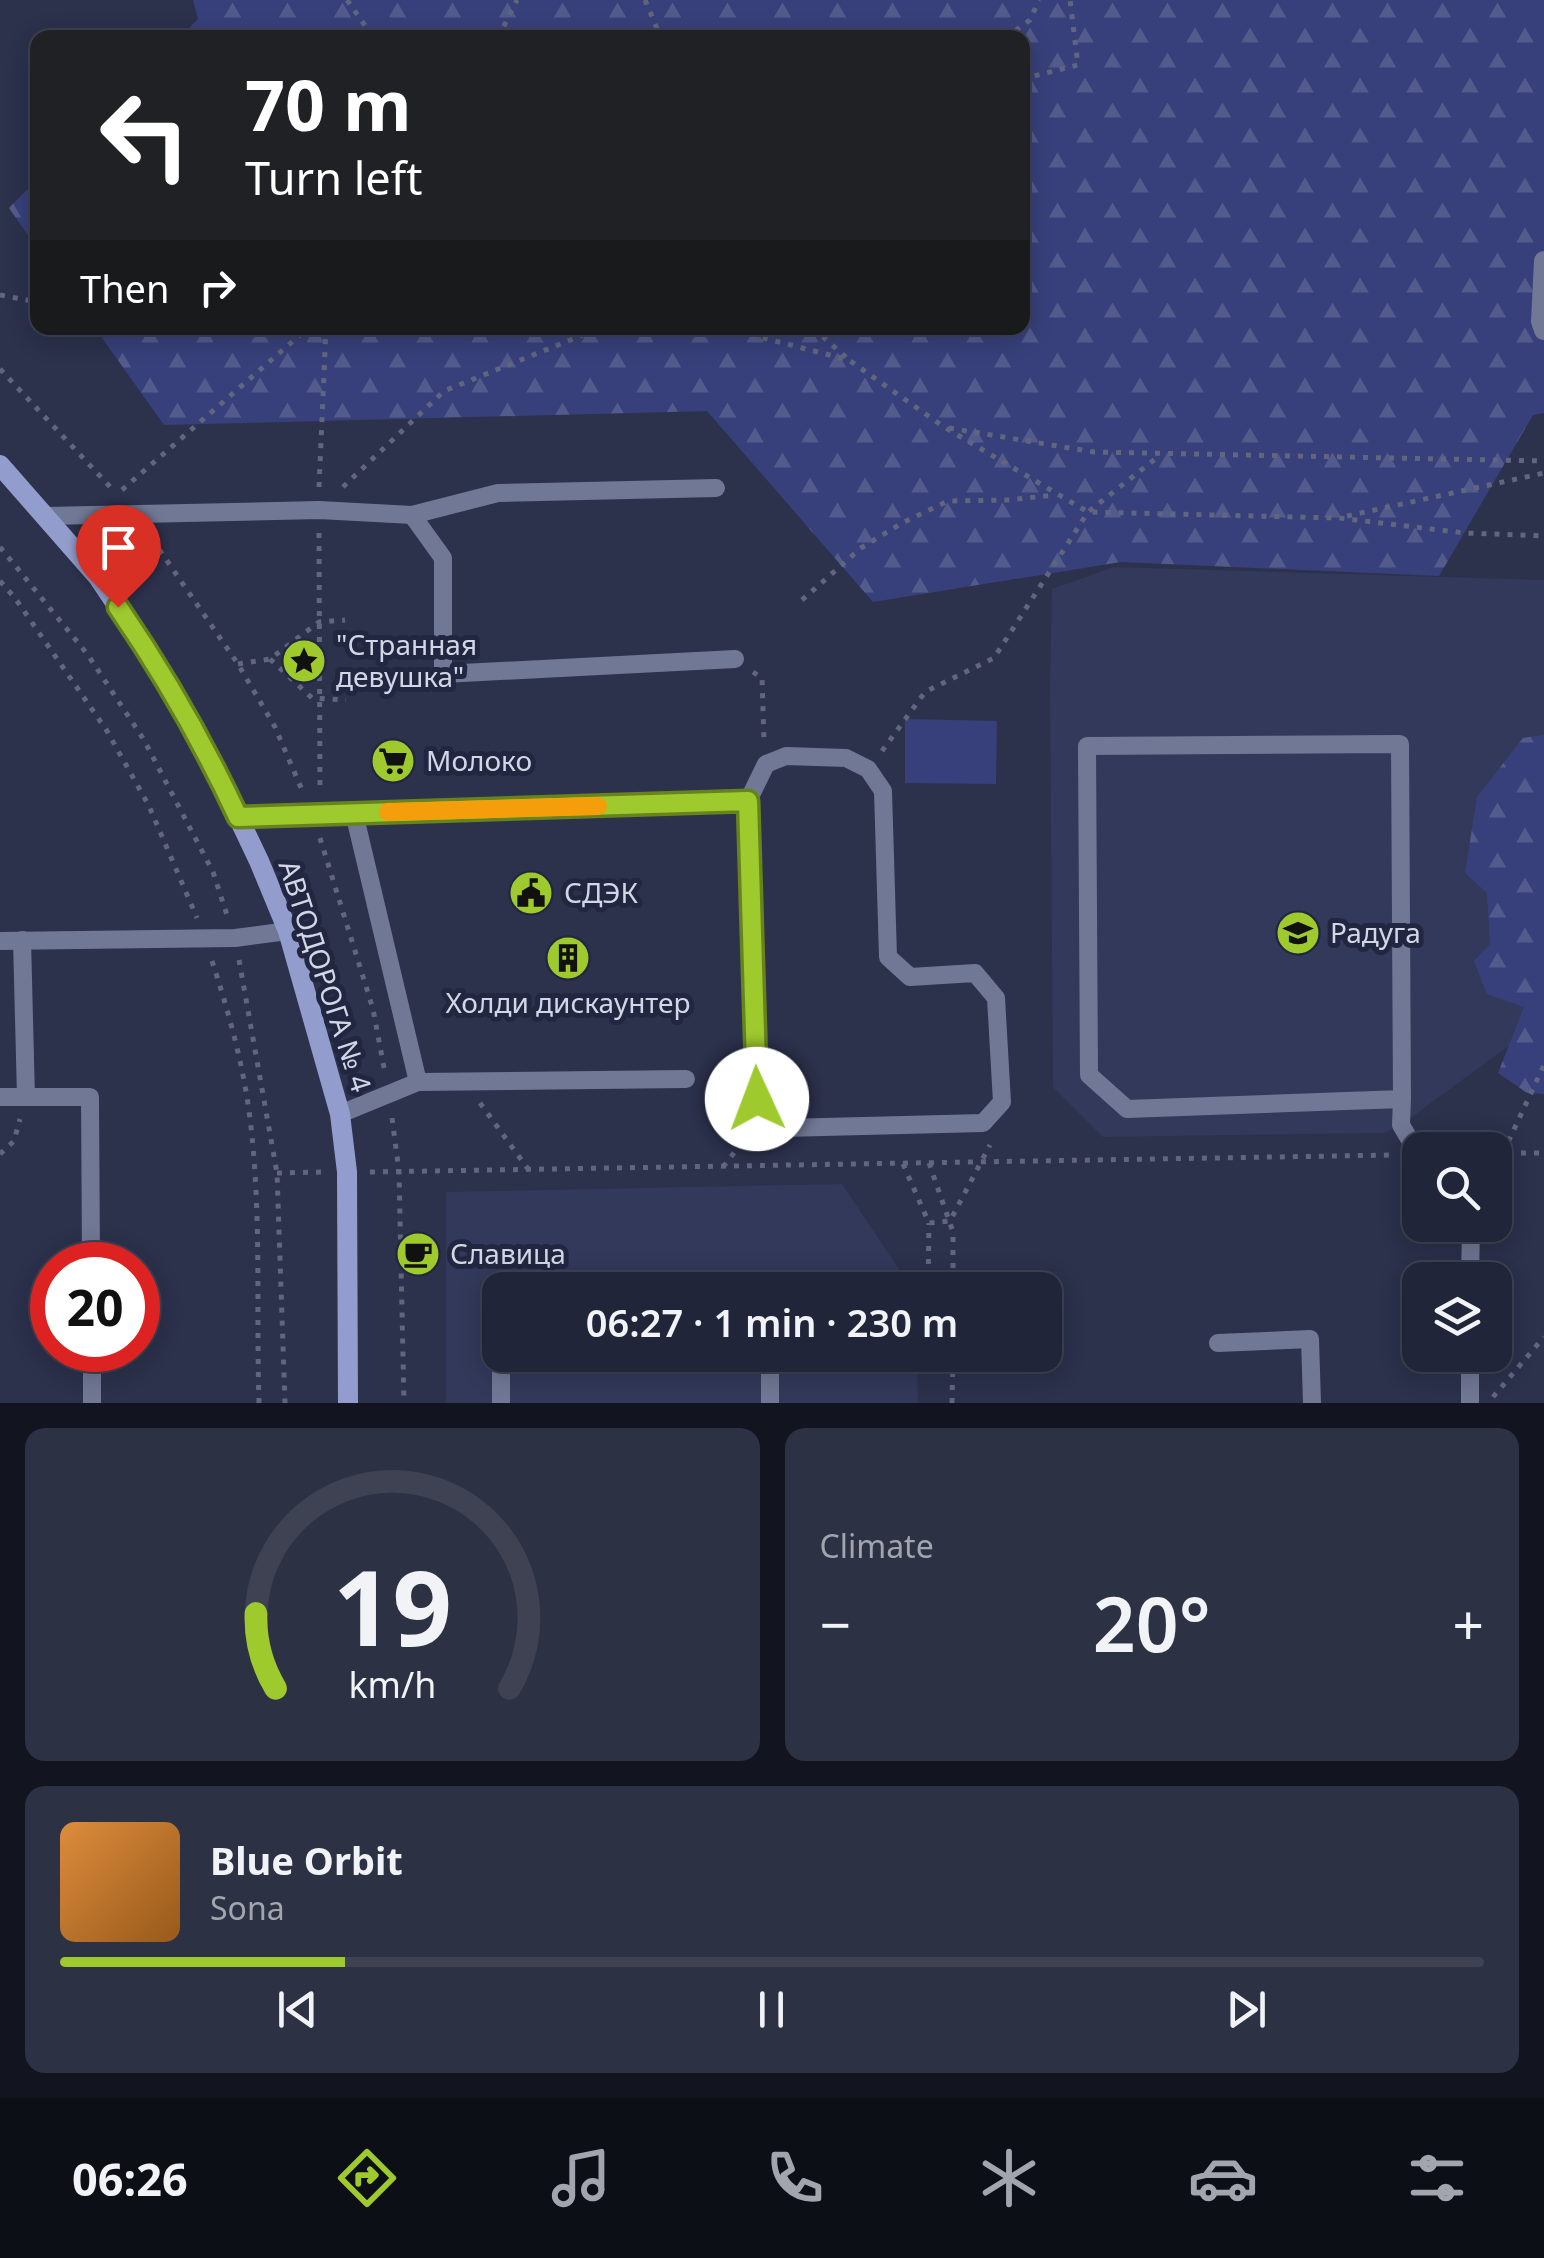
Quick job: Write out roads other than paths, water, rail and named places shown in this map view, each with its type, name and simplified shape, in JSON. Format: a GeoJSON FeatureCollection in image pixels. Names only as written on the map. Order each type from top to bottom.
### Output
{"type":"FeatureCollection","features":[{"type":"Feature","properties":{"kind":"main road","name":"АВТОДОРОГА № 4"},"geometry":{"type":"LineString","coordinates":[[0,465],[98,578],[158,666],[211,760],[288,931],[340,1114],[347,1172],[348,1403]]}},
{"type":"Feature","properties":{"kind":"street"},"geometry":{"type":"LineString","coordinates":[[1544,261],[1544,330]]}},
{"type":"Feature","properties":{"kind":"lane"},"geometry":{"type":"LineString","coordinates":[[46,516],[318,510],[412,515],[498,493],[716,488]]}},
{"type":"Feature","properties":{"kind":"lane"},"geometry":{"type":"LineString","coordinates":[[412,515],[443,558],[443,674],[735,659]]}},
{"type":"Feature","properties":{"kind":"lane"},"geometry":{"type":"LineString","coordinates":[[1402,1098],[1127,1109],[1088,1074],[1087,746],[1400,744],[1402,1098],[1401,1125],[1405,1132]]}},
{"type":"Feature","properties":{"kind":"lane"},"geometry":{"type":"LineString","coordinates":[[786,756],[846,758],[868,769],[883,791],[888,957],[910,977],[975,973],[996,998],[1002,1102],[984,1123],[784,1128],[757,1099],[748,801],[766,764],[786,756]]}},
{"type":"Feature","properties":{"kind":"lane"},"geometry":{"type":"LineString","coordinates":[[238,817],[748,801]]}},
{"type":"Feature","properties":{"kind":"lane"},"geometry":{"type":"LineString","coordinates":[[354,813],[418,1082]]}},
{"type":"Feature","properties":{"kind":"lane"},"geometry":{"type":"LineString","coordinates":[[0,940],[235,938],[288,931]]}},
{"type":"Feature","properties":{"kind":"lane"},"geometry":{"type":"LineString","coordinates":[[22,940],[26,1097]]}},
{"type":"Feature","properties":{"kind":"lane"},"geometry":{"type":"LineString","coordinates":[[340,1114],[418,1082],[686,1079]]}},
{"type":"Feature","properties":{"kind":"lane"},"geometry":{"type":"LineString","coordinates":[[0,1097],[90,1097],[91,1242]]}},
{"type":"Feature","properties":{"kind":"lane"},"geometry":{"type":"LineString","coordinates":[[1218,1342],[1310,1339],[1312,1403]]}},
{"type":"Feature","properties":{"kind":"lane"},"geometry":{"type":"LineString","coordinates":[[92,1372],[92,1403]]}},
{"type":"Feature","properties":{"kind":"lane"},"geometry":{"type":"LineString","coordinates":[[501,1372],[501,1403]]}},
{"type":"Feature","properties":{"kind":"lane"},"geometry":{"type":"LineString","coordinates":[[770,1372],[770,1403]]}},
{"type":"Feature","properties":{"kind":"lane"},"geometry":{"type":"LineString","coordinates":[[1470,1372],[1470,1403]]}},
{"type":"Feature","properties":{"kind":"place","name":"\"Странная девушка\""},"geometry":{"type":"Point","coordinates":[304,661]}},
{"type":"Feature","properties":{"kind":"place","name":"Молоко"},"geometry":{"type":"Point","coordinates":[393,761]}},
{"type":"Feature","properties":{"kind":"place","name":"СДЭК"},"geometry":{"type":"Point","coordinates":[531,893]}},
{"type":"Feature","properties":{"kind":"place","name":"Радуга"},"geometry":{"type":"Point","coordinates":[1298,933]}},
{"type":"Feature","properties":{"kind":"place","name":"Холди дискаунтер"},"geometry":{"type":"Point","coordinates":[568,958]}},
{"type":"Feature","properties":{"kind":"place","name":"Славица"},"geometry":{"type":"Point","coordinates":[418,1254]}}]}
